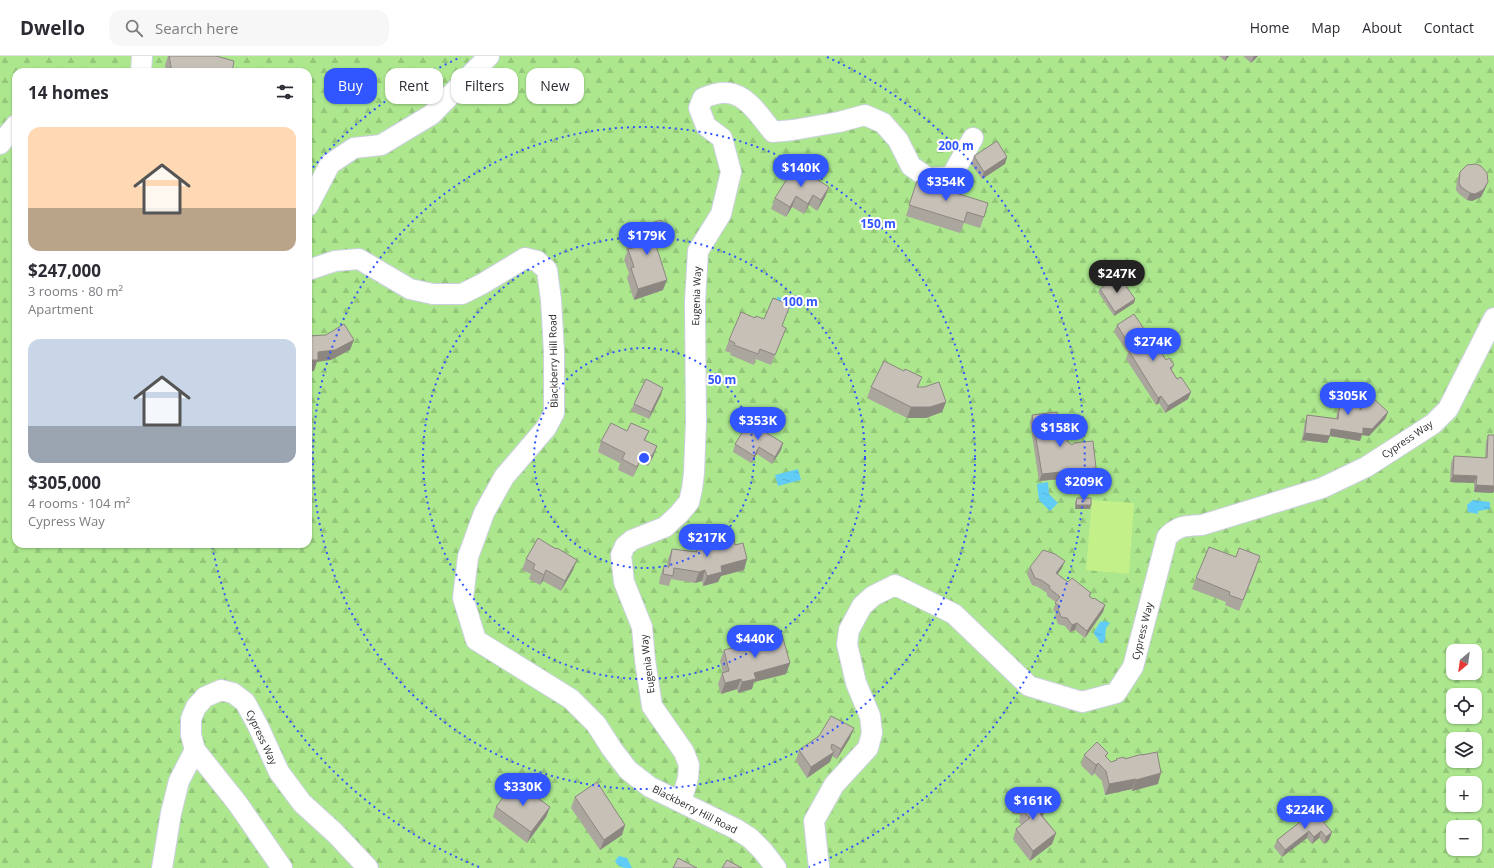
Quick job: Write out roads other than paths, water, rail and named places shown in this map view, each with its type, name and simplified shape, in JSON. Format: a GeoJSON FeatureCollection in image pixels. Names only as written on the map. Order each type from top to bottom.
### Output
{"type":"FeatureCollection","features":[{"type":"Feature","properties":{"kind":"street"},"geometry":{"type":"LineString","coordinates":[[142,56],[142,68]]}},
{"type":"Feature","properties":{"kind":"street"},"geometry":{"type":"LineString","coordinates":[[312,198],[330,164],[354,148],[381,145],[431,115],[489,56]]}},
{"type":"Feature","properties":{"kind":"street","name":"Eugenia Way"},"geometry":{"type":"LineString","coordinates":[[681,802],[688,778],[689,765],[684,752],[652,706],[642,627],[624,582],[621,555],[625,546],[632,540],[665,526],[690,502],[694,473],[696,422],[695,302],[698,251],[721,214],[731,172],[722,138],[706,126],[699,108],[703,98],[717,93],[729,93],[746,100],[773,132],[793,130],[865,116],[883,123],[898,140],[911,166],[928,178],[951,178],[973,138]]}},
{"type":"Feature","properties":{"kind":"street"},"geometry":{"type":"LineString","coordinates":[[0,144],[12,130]]}},
{"type":"Feature","properties":{"kind":"street","name":"Blackberry Hill Road"},"geometry":{"type":"LineString","coordinates":[[312,269],[335,261],[359,259],[410,289],[433,294],[462,294],[482,284],[525,258],[537,261],[547,270],[551,300],[554,352],[554,413],[546,428],[504,477],[484,512],[468,557],[463,598],[476,640],[571,699],[596,724],[628,770],[650,787],[736,828],[750,838],[763,851],[776,868]]}},
{"type":"Feature","properties":{"kind":"street","name":"Cypress Way"},"geometry":{"type":"LineString","coordinates":[[819,868],[814,821],[834,785],[868,748],[872,733],[870,716],[856,683],[847,644],[849,630],[855,617],[862,606],[873,596],[895,585],[954,614],[1029,686],[1082,702],[1116,693],[1133,667],[1167,537],[1174,530],[1182,526],[1202,525],[1322,488],[1366,467],[1433,424],[1448,409],[1494,318]]}},
{"type":"Feature","properties":{"kind":"street","name":"Cypress Way"},"geometry":{"type":"LineString","coordinates":[[282,868],[238,804],[194,750],[190,735],[191,719],[196,707],[205,697],[221,690],[234,693],[245,702],[258,726],[279,772],[302,804],[334,833],[368,868]]}},
{"type":"Feature","properties":{"kind":"street"},"geometry":{"type":"LineString","coordinates":[[162,868],[171,813],[179,781],[194,750]]}},
{"type":"Feature","properties":{"kind":"water"},"geometry":{"type":"Polygon","coordinates":[[[777,297],[794,299],[793,309],[776,307],[777,297]]]}},
{"type":"Feature","properties":{"kind":"water"},"geometry":{"type":"Polygon","coordinates":[[[798,469],[801,480],[778,486],[775,475],[798,469]]]}},
{"type":"Feature","properties":{"kind":"water"},"geometry":{"type":"Polygon","coordinates":[[[1048,482],[1049,494],[1058,503],[1050,511],[1039,500],[1037,484],[1048,482]]]}},
{"type":"Feature","properties":{"kind":"water"},"geometry":{"type":"Polygon","coordinates":[[[1473,500],[1490,502],[1490,509],[1478,511],[1478,514],[1468,512],[1467,505],[1473,500]]]}},
{"type":"Feature","properties":{"kind":"water"},"geometry":{"type":"Polygon","coordinates":[[[1105,621],[1110,623],[1106,628],[1105,640],[1103,643],[1100,643],[1094,632],[1100,622],[1105,621]]]}},
{"type":"Feature","properties":{"kind":"water"},"geometry":{"type":"Polygon","coordinates":[[[619,856],[627,858],[632,868],[624,868],[618,865],[615,861],[619,856]]]}}]}
